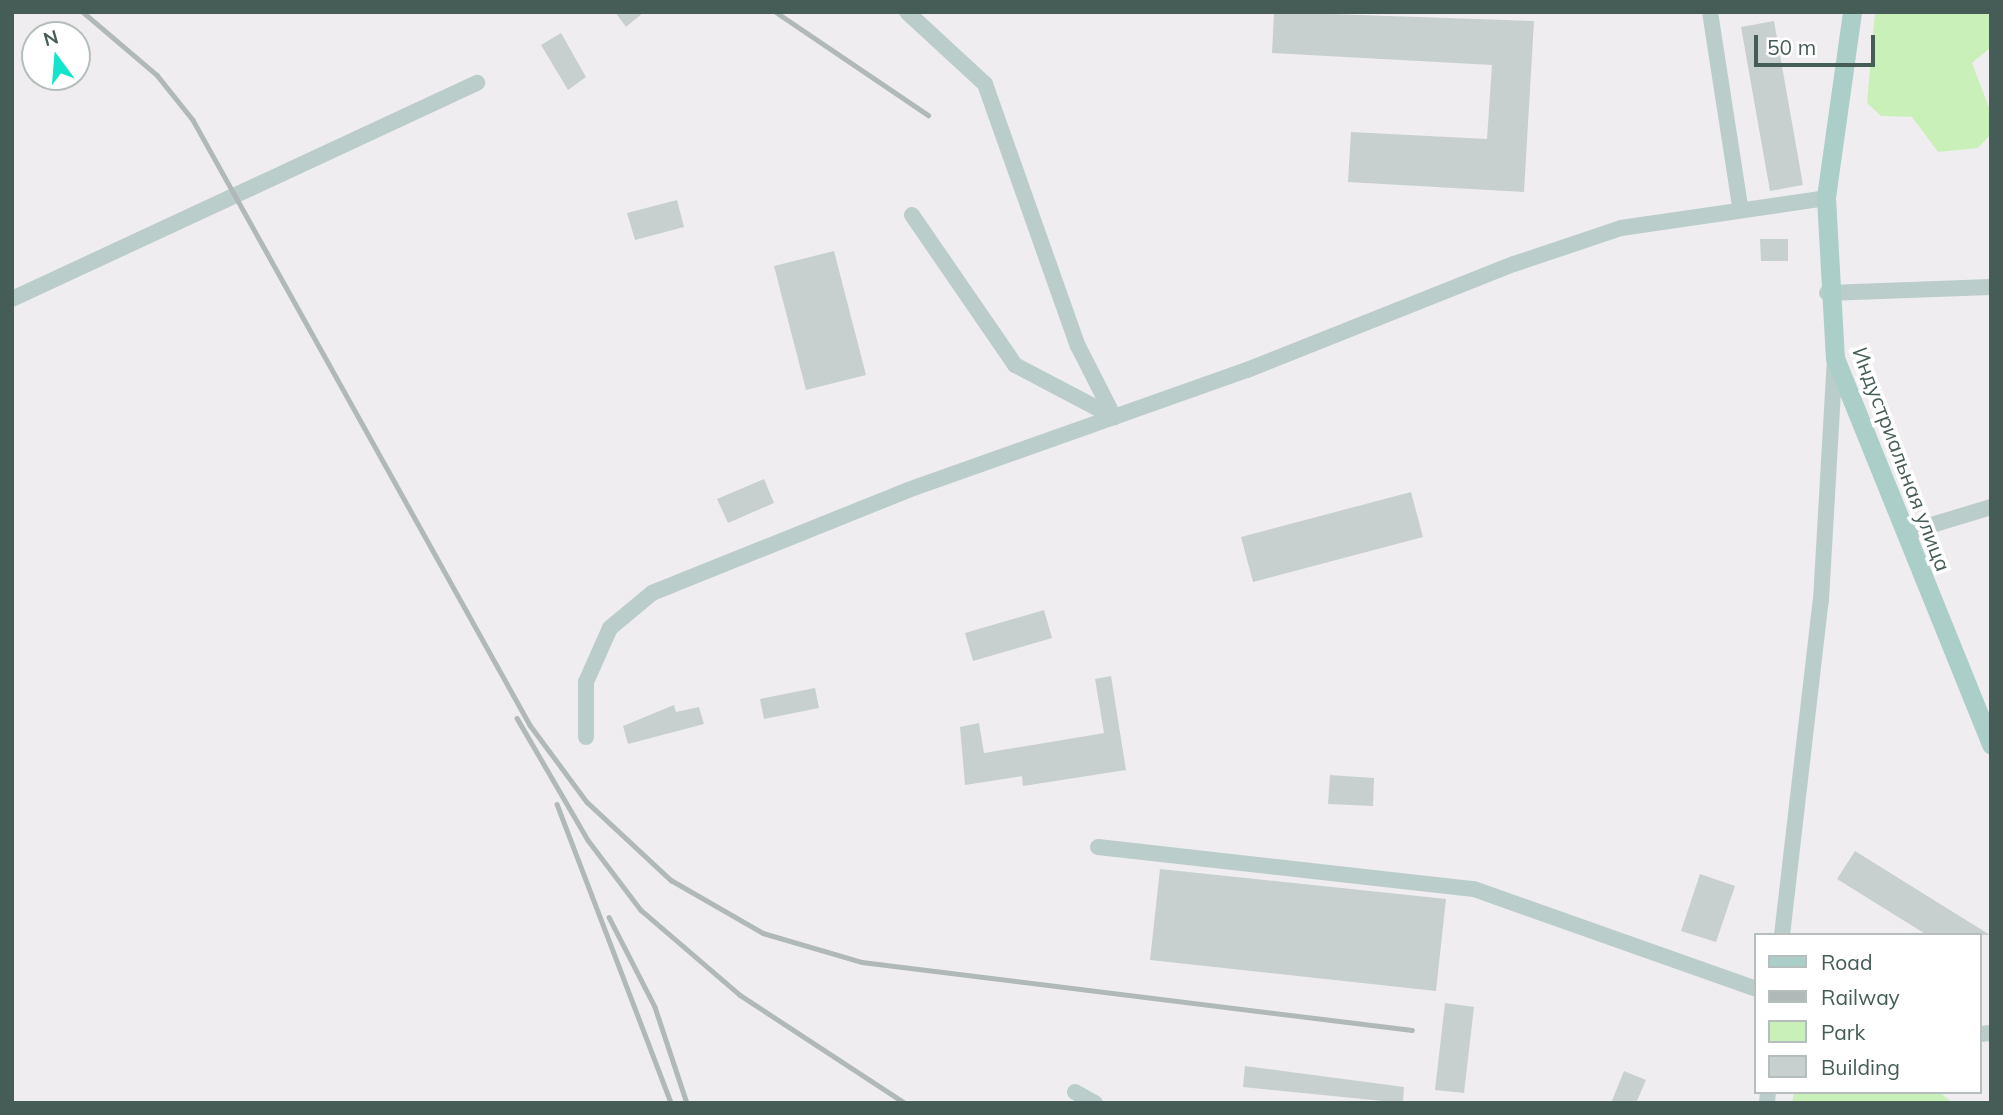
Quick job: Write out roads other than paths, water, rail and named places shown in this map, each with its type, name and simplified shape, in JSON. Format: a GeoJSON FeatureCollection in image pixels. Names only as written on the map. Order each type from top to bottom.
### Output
{"type":"FeatureCollection","features":[{"type":"Feature","properties":{"kind":"main road","name":"Индустриальная улица"},"geometry":{"type":"LineString","coordinates":[[1852,12],[1826,198],[1827,293],[1835,358],[1991,745]]}},
{"type":"Feature","properties":{"kind":"street"},"geometry":{"type":"LineString","coordinates":[[908,12],[985,84],[1078,346],[1114,417]]}},
{"type":"Feature","properties":{"kind":"street"},"geometry":{"type":"LineString","coordinates":[[1710,12],[1740,206]]}},
{"type":"Feature","properties":{"kind":"street"},"geometry":{"type":"LineString","coordinates":[[12,299],[477,83]]}},
{"type":"Feature","properties":{"kind":"street"},"geometry":{"type":"LineString","coordinates":[[586,737],[586,682],[610,628],[652,593],[908,490],[1114,417],[1514,264],[1621,228],[1740,206],[1826,198]]}},
{"type":"Feature","properties":{"kind":"street"},"geometry":{"type":"LineString","coordinates":[[912,215],[1015,365],[1114,417]]}},
{"type":"Feature","properties":{"kind":"street"},"geometry":{"type":"LineString","coordinates":[[1827,293],[1991,287]]}},
{"type":"Feature","properties":{"kind":"street"},"geometry":{"type":"LineString","coordinates":[[1782,933],[1821,600],[1835,358]]}},
{"type":"Feature","properties":{"kind":"street"},"geometry":{"type":"LineString","coordinates":[[1905,533],[1991,507]]}},
{"type":"Feature","properties":{"kind":"street"},"geometry":{"type":"LineString","coordinates":[[1098,847],[1474,889],[1755,989]]}},
{"type":"Feature","properties":{"kind":"street"},"geometry":{"type":"LineString","coordinates":[[1075,1092],[1095,1103]]}},
{"type":"Feature","properties":{"kind":"railway"},"geometry":{"type":"LineString","coordinates":[[83,12],[157,75],[193,120],[530,725],[587,802],[671,880],[763,933],[862,962],[1412,1030]]}},
{"type":"Feature","properties":{"kind":"railway"},"geometry":{"type":"LineString","coordinates":[[776,12],[928,115]]}},
{"type":"Feature","properties":{"kind":"railway"},"geometry":{"type":"LineString","coordinates":[[517,718],[588,840],[641,910],[740,995],[905,1103]]}},
{"type":"Feature","properties":{"kind":"railway"},"geometry":{"type":"LineString","coordinates":[[557,804],[671,1103]]}},
{"type":"Feature","properties":{"kind":"railway"},"geometry":{"type":"LineString","coordinates":[[609,917],[655,1007],[687,1103]]}}]}
